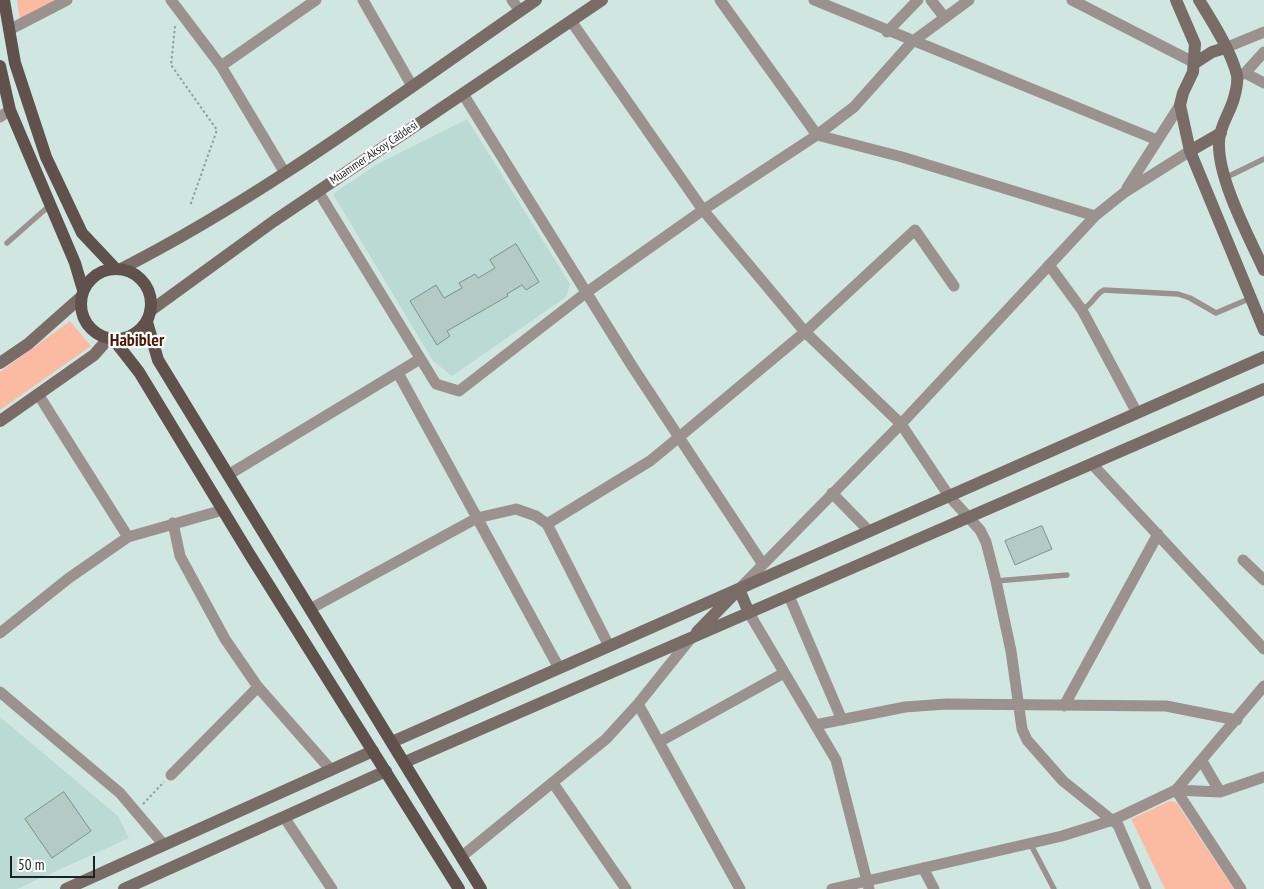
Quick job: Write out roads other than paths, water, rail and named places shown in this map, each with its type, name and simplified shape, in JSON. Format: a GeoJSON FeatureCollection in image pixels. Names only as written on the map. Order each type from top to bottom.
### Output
{"type":"FeatureCollection","features":[{"type":"Feature","properties":{"kind":"main road"},"geometry":{"type":"LineString","coordinates":[[4,0],[14,63],[46,157],[82,233],[118,269]]}},
{"type":"Feature","properties":{"kind":"main road"},"geometry":{"type":"LineString","coordinates":[[0,66],[5,114],[75,262],[81,294],[82,315],[85,323],[98,335],[111,339],[133,335],[149,316]]}},
{"type":"Feature","properties":{"kind":"main road"},"geometry":{"type":"LineString","coordinates":[[81,294],[96,274],[118,269],[136,274],[143,282],[151,301],[149,316],[158,360],[481,889]]}},
{"type":"Feature","properties":{"kind":"main road"},"geometry":{"type":"LineString","coordinates":[[111,339],[139,372],[459,889]]}},
{"type":"Feature","properties":{"kind":"street"},"geometry":{"type":"LineString","coordinates":[[9,30],[67,0]]}},
{"type":"Feature","properties":{"kind":"street"},"geometry":{"type":"LineString","coordinates":[[221,66],[316,0]]}},
{"type":"Feature","properties":{"kind":"street"},"geometry":{"type":"LineString","coordinates":[[364,0],[412,86]]}},
{"type":"Feature","properties":{"kind":"street"},"geometry":{"type":"LineString","coordinates":[[512,0],[520,11]]}},
{"type":"Feature","properties":{"kind":"street"},"geometry":{"type":"LineString","coordinates":[[118,269],[186,234],[284,173],[536,0]]}},
{"type":"Feature","properties":{"kind":"street","name":"Muammer Aksoy Caddesi"},"geometry":{"type":"LineString","coordinates":[[149,316],[318,191],[602,0]]}},
{"type":"Feature","properties":{"kind":"street"},"geometry":{"type":"LineString","coordinates":[[720,0],[817,135],[902,158],[1095,216]]}},
{"type":"Feature","properties":{"kind":"street"},"geometry":{"type":"LineString","coordinates":[[814,0],[887,32],[1157,140]]}},
{"type":"Feature","properties":{"kind":"street"},"geometry":{"type":"LineString","coordinates":[[887,32],[918,0]]}},
{"type":"Feature","properties":{"kind":"street"},"geometry":{"type":"LineString","coordinates":[[931,0],[945,18]]}},
{"type":"Feature","properties":{"kind":"street"},"geometry":{"type":"LineString","coordinates":[[318,191],[436,384],[459,391],[587,292],[704,210],[817,135],[854,107],[912,42],[970,0]]}},
{"type":"Feature","properties":{"kind":"street"},"geometry":{"type":"LineString","coordinates":[[1072,0],[1195,63]]}},
{"type":"Feature","properties":{"kind":"street"},"geometry":{"type":"LineString","coordinates":[[1125,192],[1180,106],[1195,63],[1194,44],[1176,0]]}},
{"type":"Feature","properties":{"kind":"street"},"geometry":{"type":"LineString","coordinates":[[1199,0],[1217,28],[1225,48],[1241,74],[1264,83]]}},
{"type":"Feature","properties":{"kind":"street"},"geometry":{"type":"LineString","coordinates":[[174,4],[221,66],[284,173]]}},
{"type":"Feature","properties":{"kind":"street"},"geometry":{"type":"LineString","coordinates":[[570,21],[704,210],[805,332],[901,424],[949,496],[968,517],[986,542],[1011,652],[1022,729],[1027,740],[1063,781],[1104,816],[1113,820],[1118,825],[1146,889]]}},
{"type":"Feature","properties":{"kind":"street"},"geometry":{"type":"LineString","coordinates":[[1195,63],[1264,32]]}},
{"type":"Feature","properties":{"kind":"street"},"geometry":{"type":"LineString","coordinates":[[1264,52],[1241,74],[1219,142],[1225,178],[1264,270]]}},
{"type":"Feature","properties":{"kind":"street"},"geometry":{"type":"LineString","coordinates":[[463,94],[678,438],[762,563]]}},
{"type":"Feature","properties":{"kind":"street"},"geometry":{"type":"LineString","coordinates":[[1180,106],[1190,151],[1264,330]]}},
{"type":"Feature","properties":{"kind":"street"},"geometry":{"type":"LineString","coordinates":[[461,857],[606,739],[638,704],[692,638],[762,563],[901,424],[1095,216],[1125,192],[1221,133]]}},
{"type":"Feature","properties":{"kind":"street"},"geometry":{"type":"LineString","coordinates":[[547,524],[650,461],[805,332],[915,230],[954,286]]}},
{"type":"Feature","properties":{"kind":"street"},"geometry":{"type":"LineString","coordinates":[[1049,265],[1082,310],[1137,413]]}},
{"type":"Feature","properties":{"kind":"street"},"geometry":{"type":"LineString","coordinates":[[0,363],[28,344],[81,294]]}},
{"type":"Feature","properties":{"kind":"street"},"geometry":{"type":"LineString","coordinates":[[0,421],[94,354],[111,339]]}},
{"type":"Feature","properties":{"kind":"street"},"geometry":{"type":"LineString","coordinates":[[392,742],[1264,357]]}},
{"type":"Feature","properties":{"kind":"street"},"geometry":{"type":"LineString","coordinates":[[228,475],[420,359]]}},
{"type":"Feature","properties":{"kind":"street"},"geometry":{"type":"LineString","coordinates":[[398,373],[559,668]]}},
{"type":"Feature","properties":{"kind":"street"},"geometry":{"type":"LineString","coordinates":[[405,762],[1264,389]]}},
{"type":"Feature","properties":{"kind":"street"},"geometry":{"type":"LineString","coordinates":[[38,394],[128,537]]}},
{"type":"Feature","properties":{"kind":"street"},"geometry":{"type":"LineString","coordinates":[[1092,464],[1264,649]]}},
{"type":"Feature","properties":{"kind":"street"},"geometry":{"type":"LineString","coordinates":[[832,493],[869,531]]}},
{"type":"Feature","properties":{"kind":"street"},"geometry":{"type":"LineString","coordinates":[[310,609],[477,518],[516,509],[536,516],[547,524],[609,646]]}},
{"type":"Feature","properties":{"kind":"street"},"geometry":{"type":"LineString","coordinates":[[0,633],[69,578],[128,537],[223,510]]}},
{"type":"Feature","properties":{"kind":"street"},"geometry":{"type":"LineString","coordinates":[[173,523],[180,556],[225,640],[258,687],[331,770]]}},
{"type":"Feature","properties":{"kind":"street"},"geometry":{"type":"LineString","coordinates":[[1064,706],[1158,534]]}},
{"type":"Feature","properties":{"kind":"street"},"geometry":{"type":"LineString","coordinates":[[1243,560],[1264,580]]}},
{"type":"Feature","properties":{"kind":"street"},"geometry":{"type":"LineString","coordinates":[[739,589],[749,613],[836,760],[868,884]]}},
{"type":"Feature","properties":{"kind":"street"},"geometry":{"type":"LineString","coordinates":[[789,596],[842,720]]}},
{"type":"Feature","properties":{"kind":"street"},"geometry":{"type":"LineString","coordinates":[[659,742],[784,672]]}},
{"type":"Feature","properties":{"kind":"street"},"geometry":{"type":"LineString","coordinates":[[832,889],[868,884],[923,868],[1030,843],[1113,820],[1176,790],[1264,686]]}},
{"type":"Feature","properties":{"kind":"street"},"geometry":{"type":"LineString","coordinates":[[171,775],[258,687]]}},
{"type":"Feature","properties":{"kind":"street"},"geometry":{"type":"LineString","coordinates":[[0,692],[120,793],[137,810],[164,845]]}},
{"type":"Feature","properties":{"kind":"street"},"geometry":{"type":"LineString","coordinates":[[638,704],[740,889]]}},
{"type":"Feature","properties":{"kind":"street"},"geometry":{"type":"LineString","coordinates":[[815,725],[905,706],[946,704],[1166,706],[1237,720]]}},
{"type":"Feature","properties":{"kind":"street"},"geometry":{"type":"LineString","coordinates":[[66,889],[373,751]]}},
{"type":"Feature","properties":{"kind":"street"},"geometry":{"type":"LineString","coordinates":[[1202,761],[1220,792]]}},
{"type":"Feature","properties":{"kind":"street"},"geometry":{"type":"LineString","coordinates":[[124,889],[386,771]]}},
{"type":"Feature","properties":{"kind":"street"},"geometry":{"type":"LineString","coordinates":[[1176,790],[1220,792],[1264,777]]}},
{"type":"Feature","properties":{"kind":"street"},"geometry":{"type":"LineString","coordinates":[[553,783],[626,889]]}},
{"type":"Feature","properties":{"kind":"street"},"geometry":{"type":"LineString","coordinates":[[1176,790],[1241,889]]}},
{"type":"Feature","properties":{"kind":"street"},"geometry":{"type":"LineString","coordinates":[[284,817],[332,889]]}},
{"type":"Feature","properties":{"kind":"street"},"geometry":{"type":"LineString","coordinates":[[923,868],[934,889]]}},
{"type":"Feature","properties":{"kind":"lane"},"geometry":{"type":"LineString","coordinates":[[1225,178],[1264,160]]}},
{"type":"Feature","properties":{"kind":"lane"},"geometry":{"type":"LineString","coordinates":[[7,243],[49,206]]}},
{"type":"Feature","properties":{"kind":"lane"},"geometry":{"type":"LineString","coordinates":[[1082,310],[1093,304],[1099,292],[1104,290],[1178,294],[1190,298],[1216,313],[1251,298]]}},
{"type":"Feature","properties":{"kind":"lane"},"geometry":{"type":"LineString","coordinates":[[996,581],[1067,575]]}},
{"type":"Feature","properties":{"kind":"lane"},"geometry":{"type":"LineString","coordinates":[[1030,843],[1054,889]]}},
{"type":"Feature","properties":{"kind":"district","name":"Habibler"},"geometry":{"type":"Point","coordinates":[137,341]}}]}
